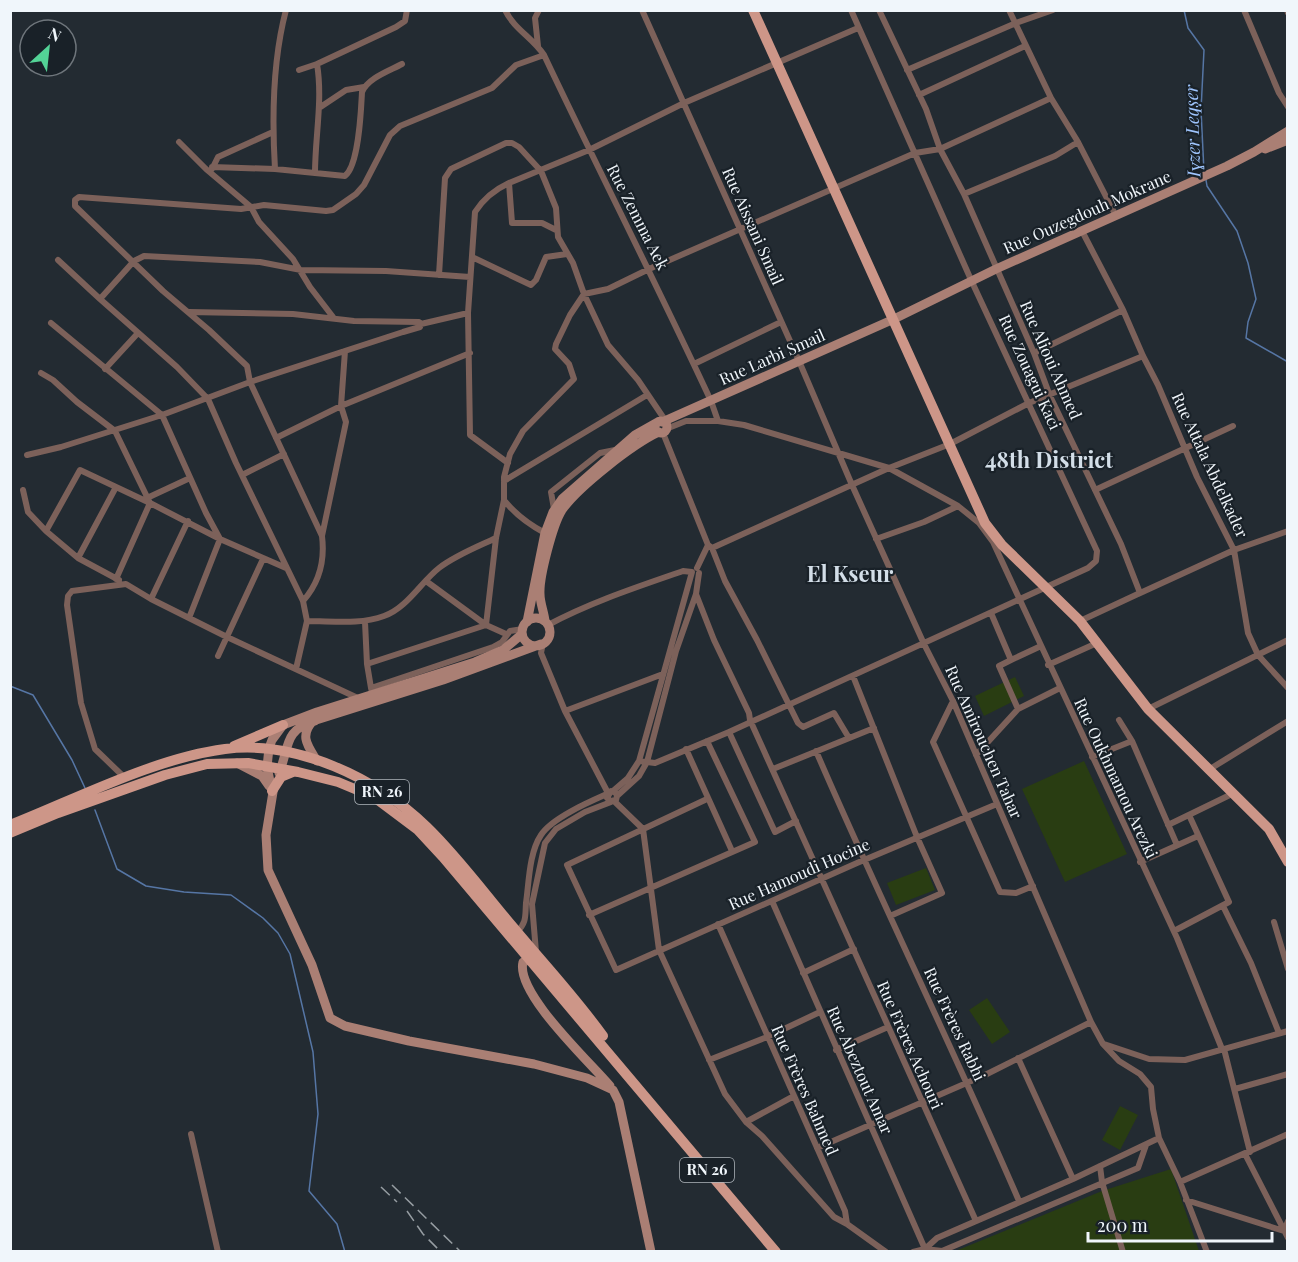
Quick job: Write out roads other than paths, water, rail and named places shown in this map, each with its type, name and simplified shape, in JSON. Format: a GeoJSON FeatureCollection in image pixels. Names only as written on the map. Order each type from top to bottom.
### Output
{"type":"FeatureCollection","features":[{"type":"Feature","properties":{"kind":"main road"},"geometry":{"type":"LineString","coordinates":[[753,10],[985,523],[1002,545],[1080,621],[1148,709],[1269,829],[1287,862]]}},
{"type":"Feature","properties":{"kind":"main road","name":"Rue Ouzegdouh Mokrane"},"geometry":{"type":"LineString","coordinates":[[972,282],[996,269],[1227,166],[1287,131]]}},
{"type":"Feature","properties":{"kind":"main road","name":"Rue Ouzegdouh Mokrane"},"geometry":{"type":"LineString","coordinates":[[1254,152],[1287,140]]}},
{"type":"Feature","properties":{"kind":"main road","name":"Rue Larbi Smail"},"geometry":{"type":"LineString","coordinates":[[662,426],[711,401],[972,282]]}},
{"type":"Feature","properties":{"kind":"main road"},"geometry":{"type":"LineString","coordinates":[[542,644],[529,643],[524,628],[545,533],[554,510],[562,499],[635,435],[662,426]]}},
{"type":"Feature","properties":{"kind":"main road"},"geometry":{"type":"LineString","coordinates":[[614,1090],[581,1076],[534,1064],[409,1041],[345,1026],[330,1018],[312,965],[268,870],[266,835],[272,791],[288,743],[296,729],[302,724],[443,680],[542,644],[550,633],[540,594],[552,533],[562,510],[581,490],[632,447],[662,426]]}},
{"type":"Feature","properties":{"kind":"main road"},"geometry":{"type":"LineString","coordinates":[[226,749],[283,725],[360,699],[372,692],[475,662],[503,650],[536,618],[546,623]]}},
{"type":"Feature","properties":{"kind":"main road"},"geometry":{"type":"LineString","coordinates":[[315,721],[308,727],[305,743],[317,761]]}},
{"type":"Feature","properties":{"kind":"main road"},"geometry":{"type":"LineString","coordinates":[[272,791],[267,767],[269,748],[283,725]]}},
{"type":"Feature","properties":{"kind":"main road","name":"RN 26"},"geometry":{"type":"LineString","coordinates":[[10,825],[126,778],[170,763],[226,749],[269,748],[286,751],[349,774],[377,789],[418,819],[517,932],[533,956]]}},
{"type":"Feature","properties":{"kind":"main road"},"geometry":{"type":"LineString","coordinates":[[237,763],[262,776],[272,791]]}},
{"type":"Feature","properties":{"kind":"main road","name":"RN 26"},"geometry":{"type":"LineString","coordinates":[[10,833],[58,813],[165,775],[207,764],[237,763],[298,772],[338,782],[378,800],[418,830],[533,956],[639,1088],[777,1251]]}},
{"type":"Feature","properties":{"kind":"main road"},"geometry":{"type":"LineString","coordinates":[[272,791],[281,777],[298,772]]}},
{"type":"Feature","properties":{"kind":"main road"},"geometry":{"type":"LineString","coordinates":[[533,956],[523,962],[523,970],[547,1017],[614,1090],[619,1102],[651,1251]]}},
{"type":"Feature","properties":{"kind":"street"},"geometry":{"type":"LineString","coordinates":[[275,169],[273,132],[280,33],[286,10]]}},
{"type":"Feature","properties":{"kind":"street"},"geometry":{"type":"LineString","coordinates":[[299,70],[317,64],[396,27],[405,21],[407,10]]}},
{"type":"Feature","properties":{"kind":"street"},"geometry":{"type":"LineString","coordinates":[[505,10],[510,21],[538,46]]}},
{"type":"Feature","properties":{"kind":"street"},"geometry":{"type":"LineString","coordinates":[[538,46],[535,18],[539,10]]}},
{"type":"Feature","properties":{"kind":"street","name":"Rue Aissani Smail"},"geometry":{"type":"LineString","coordinates":[[642,10],[838,453]]}},
{"type":"Feature","properties":{"kind":"street","name":"Rue Zouagui Kaci"},"geometry":{"type":"LineString","coordinates":[[643,761],[655,763],[729,732],[750,720],[853,676],[991,613],[1018,598],[1088,568],[1096,561],[1097,551],[972,282],[851,10]]}},
{"type":"Feature","properties":{"kind":"street","name":"Rue Alioui Ahmed"},"geometry":{"type":"LineString","coordinates":[[879,10],[919,95],[940,149],[964,194],[1034,353],[1050,396],[1121,544],[1140,593],[1080,621]]}},
{"type":"Feature","properties":{"kind":"street"},"geometry":{"type":"LineString","coordinates":[[1009,10],[1051,98],[1078,142],[1116,216]]}},
{"type":"Feature","properties":{"kind":"street"},"geometry":{"type":"LineString","coordinates":[[907,70],[1016,23],[1053,10]]}},
{"type":"Feature","properties":{"kind":"street"},"geometry":{"type":"LineString","coordinates":[[1244,10],[1287,107]]}},
{"type":"Feature","properties":{"kind":"street"},"geometry":{"type":"LineString","coordinates":[[508,463],[470,435],[468,313],[470,277],[475,212],[483,201],[497,188],[589,150],[684,103],[858,28]]}},
{"type":"Feature","properties":{"kind":"street","name":"Rue Zemma Aek"},"geometry":{"type":"LineString","coordinates":[[538,46],[649,269],[711,401],[718,421]]}},
{"type":"Feature","properties":{"kind":"street"},"geometry":{"type":"LineString","coordinates":[[919,95],[1025,46]]}},
{"type":"Feature","properties":{"kind":"street"},"geometry":{"type":"LineString","coordinates":[[322,536],[250,382],[247,366],[163,291],[75,206],[75,200],[79,197],[241,209],[264,205],[333,210],[356,194],[364,185],[390,135],[400,126],[492,88],[516,65],[544,55]]}},
{"type":"Feature","properties":{"kind":"street"},"geometry":{"type":"LineString","coordinates":[[315,173],[320,92],[317,64]]}},
{"type":"Feature","properties":{"kind":"street"},"geometry":{"type":"LineString","coordinates":[[319,108],[346,90],[364,87],[402,64]]}},
{"type":"Feature","properties":{"kind":"street"},"geometry":{"type":"LineString","coordinates":[[212,167],[275,169],[342,177],[351,171],[364,87]]}},
{"type":"Feature","properties":{"kind":"street"},"geometry":{"type":"LineString","coordinates":[[486,625],[496,537],[504,500],[504,481],[508,463],[523,430],[574,379],[568,364],[555,349],[570,315],[584,294],[608,289],[915,153],[940,149],[1051,98]]}},
{"type":"Feature","properties":{"kind":"street"},"geometry":{"type":"LineString","coordinates":[[213,176],[212,167],[218,157],[273,132]]}},
{"type":"Feature","properties":{"kind":"street"},"geometry":{"type":"LineString","coordinates":[[179,142],[213,176],[251,207],[259,222],[293,259],[310,287],[333,317]]}},
{"type":"Feature","properties":{"kind":"street"},"geometry":{"type":"LineString","coordinates":[[439,275],[445,177],[451,169],[512,142],[540,171],[556,208],[556,230],[573,263],[584,294],[608,345],[638,380],[647,395],[662,426],[725,581],[798,723],[802,727],[834,714],[849,738]]}},
{"type":"Feature","properties":{"kind":"street"},"geometry":{"type":"LineString","coordinates":[[964,194],[1055,156],[1078,142]]}},
{"type":"Feature","properties":{"kind":"street"},"geometry":{"type":"LineString","coordinates":[[509,183],[512,223],[542,223],[556,230]]}},
{"type":"Feature","properties":{"kind":"street","name":"Rue Attala Abdelkader"},"geometry":{"type":"LineString","coordinates":[[1082,231],[1123,310],[1215,515],[1234,550],[1248,633],[1258,655],[1287,688]]}},
{"type":"Feature","properties":{"kind":"street"},"geometry":{"type":"LineString","coordinates":[[472,257],[531,285],[536,280],[546,257],[567,254]]}},
{"type":"Feature","properties":{"kind":"street"},"geometry":{"type":"LineString","coordinates":[[100,299],[134,261],[144,256],[260,262],[301,270],[386,271],[470,277]]}},
{"type":"Feature","properties":{"kind":"street"},"geometry":{"type":"LineString","coordinates":[[58,260],[177,367],[208,399],[303,601],[307,621],[296,669]]}},
{"type":"Feature","properties":{"kind":"street"},"geometry":{"type":"LineString","coordinates":[[1034,353],[1123,310]]}},
{"type":"Feature","properties":{"kind":"street"},"geometry":{"type":"LineString","coordinates":[[188,312],[293,314],[354,321],[419,322],[421,324]]}},
{"type":"Feature","properties":{"kind":"street"},"geometry":{"type":"LineString","coordinates":[[27,455],[115,431],[250,382],[420,327],[421,324],[468,313]]}},
{"type":"Feature","properties":{"kind":"street"},"geometry":{"type":"LineString","coordinates":[[694,364],[781,322]]}},
{"type":"Feature","properties":{"kind":"street"},"geometry":{"type":"LineString","coordinates":[[51,323],[162,415],[220,539],[189,618]]}},
{"type":"Feature","properties":{"kind":"street"},"geometry":{"type":"LineString","coordinates":[[105,369],[138,333]]}},
{"type":"Feature","properties":{"kind":"street"},"geometry":{"type":"LineString","coordinates":[[303,601],[317,581],[322,561],[322,536],[346,422],[341,406],[345,351]]}},
{"type":"Feature","properties":{"kind":"street"},"geometry":{"type":"LineString","coordinates":[[276,438],[341,406],[470,353]]}},
{"type":"Feature","properties":{"kind":"street"},"geometry":{"type":"LineString","coordinates":[[643,761],[663,674],[696,571],[710,546],[950,444],[1029,403],[1143,356]]}},
{"type":"Feature","properties":{"kind":"street"},"geometry":{"type":"LineString","coordinates":[[41,373],[53,380],[115,431],[149,500]]}},
{"type":"Feature","properties":{"kind":"street"},"geometry":{"type":"LineString","coordinates":[[504,481],[647,395]]}},
{"type":"Feature","properties":{"kind":"street","name":"Rue Oukhmamou Arezki"},"geometry":{"type":"LineString","coordinates":[[662,426],[686,421],[718,421],[755,428],[889,468],[958,506],[979,523],[993,542],[1174,931],[1223,1049],[1235,1089],[1248,1153],[1287,1238]]}},
{"type":"Feature","properties":{"kind":"street"},"geometry":{"type":"LineString","coordinates":[[1095,490],[1233,426]]}},
{"type":"Feature","properties":{"kind":"street","name":"Rue Amirouchen Tahar"},"geometry":{"type":"LineString","coordinates":[[838,453],[924,644],[953,701],[1091,1022],[1103,1044],[1119,1061],[1140,1074],[1151,1087],[1159,1138],[1180,1182],[1207,1251]]}},
{"type":"Feature","properties":{"kind":"street"},"geometry":{"type":"LineString","coordinates":[[242,475],[284,454]]}},
{"type":"Feature","properties":{"kind":"street"},"geometry":{"type":"LineString","coordinates":[[46,531],[80,470],[116,488],[149,500],[263,560],[286,568]]}},
{"type":"Feature","properties":{"kind":"street"},"geometry":{"type":"LineString","coordinates":[[116,579],[149,500],[190,478]]}},
{"type":"Feature","properties":{"kind":"street"},"geometry":{"type":"LineString","coordinates":[[78,558],[116,488]]}},
{"type":"Feature","properties":{"kind":"street"},"geometry":{"type":"LineString","coordinates":[[23,490],[28,512],[78,558],[151,599],[360,699]]}},
{"type":"Feature","properties":{"kind":"street"},"geometry":{"type":"LineString","coordinates":[[504,500],[513,511],[545,533]]}},
{"type":"Feature","properties":{"kind":"street"},"geometry":{"type":"LineString","coordinates":[[876,538],[924,522],[958,506]]}},
{"type":"Feature","properties":{"kind":"street"},"geometry":{"type":"LineString","coordinates":[[151,599],[188,521]]}},
{"type":"Feature","properties":{"kind":"street"},"geometry":{"type":"LineString","coordinates":[[1080,621],[1234,550],[1287,531]]}},
{"type":"Feature","properties":{"kind":"street"},"geometry":{"type":"LineString","coordinates":[[307,621],[364,622],[388,615],[448,562],[496,537]]}},
{"type":"Feature","properties":{"kind":"street"},"geometry":{"type":"LineString","coordinates":[[218,656],[263,560]]}},
{"type":"Feature","properties":{"kind":"street"},"geometry":{"type":"LineString","coordinates":[[546,623],[619,593],[683,571],[696,571]]}},
{"type":"Feature","properties":{"kind":"street"},"geometry":{"type":"LineString","coordinates":[[533,956],[532,904],[544,843],[556,830],[634,782],[643,761],[676,651],[696,594],[696,571]]}},
{"type":"Feature","properties":{"kind":"street"},"geometry":{"type":"LineString","coordinates":[[426,580],[486,625],[506,634]]}},
{"type":"Feature","properties":{"kind":"street"},"geometry":{"type":"LineString","coordinates":[[126,584],[72,591],[68,596],[67,605],[81,703],[95,749],[126,778]]}},
{"type":"Feature","properties":{"kind":"street","name":"Rue Frères Achouri"},"geometry":{"type":"LineString","coordinates":[[696,594],[714,640],[749,713],[750,720],[976,1221]]}},
{"type":"Feature","properties":{"kind":"street"},"geometry":{"type":"LineString","coordinates":[[991,613],[1011,660]]}},
{"type":"Feature","properties":{"kind":"street"},"geometry":{"type":"LineString","coordinates":[[364,622],[366,664],[372,692],[493,647],[502,642],[510,631],[524,628]]}},
{"type":"Feature","properties":{"kind":"street"},"geometry":{"type":"LineString","coordinates":[[366,664],[486,625]]}},
{"type":"Feature","properties":{"kind":"street"},"geometry":{"type":"LineString","coordinates":[[1148,709],[1287,640]]}},
{"type":"Feature","properties":{"kind":"street"},"geometry":{"type":"LineString","coordinates":[[1048,664],[1097,643]]}},
{"type":"Feature","properties":{"kind":"street"},"geometry":{"type":"LineString","coordinates":[[542,644],[541,653],[566,711],[612,796],[643,829],[659,951],[725,1094],[746,1122],[762,1136],[834,1216],[886,1251]]}},
{"type":"Feature","properties":{"kind":"street"},"geometry":{"type":"LineString","coordinates":[[1017,709],[999,666],[1041,646]]}},
{"type":"Feature","properties":{"kind":"street"},"geometry":{"type":"LineString","coordinates":[[566,711],[663,674]]}},
{"type":"Feature","properties":{"kind":"street"},"geometry":{"type":"LineString","coordinates":[[853,676],[917,837],[942,893],[890,916]]}},
{"type":"Feature","properties":{"kind":"street"},"geometry":{"type":"LineString","coordinates":[[976,755],[1017,709],[1060,688]]}},
{"type":"Feature","properties":{"kind":"street"},"geometry":{"type":"LineString","coordinates":[[953,701],[933,742],[1000,892],[1016,893],[1033,886]]}},
{"type":"Feature","properties":{"kind":"street"},"geometry":{"type":"LineString","coordinates":[[1119,720],[1132,741],[1177,845]]}},
{"type":"Feature","properties":{"kind":"street"},"geometry":{"type":"LineString","coordinates":[[1210,769],[1287,721]]}},
{"type":"Feature","properties":{"kind":"street"},"geometry":{"type":"LineString","coordinates":[[772,769],[873,728]]}},
{"type":"Feature","properties":{"kind":"street"},"geometry":{"type":"LineString","coordinates":[[729,732],[775,832],[796,821]]}},
{"type":"Feature","properties":{"kind":"street"},"geometry":{"type":"LineString","coordinates":[[707,741],[754,842],[589,915],[567,865],[707,799]]}},
{"type":"Feature","properties":{"kind":"street"},"geometry":{"type":"LineString","coordinates":[[1092,757],[1132,741]]}},
{"type":"Feature","properties":{"kind":"street"},"geometry":{"type":"LineString","coordinates":[[686,749],[732,851]]}},
{"type":"Feature","properties":{"kind":"street","name":"Rue Frères Rabhi"},"geometry":{"type":"LineString","coordinates":[[816,751],[863,860],[967,1083],[1019,1201]]}},
{"type":"Feature","properties":{"kind":"street"},"geometry":{"type":"LineString","coordinates":[[1168,825],[1234,793]]}},
{"type":"Feature","properties":{"kind":"street"},"geometry":{"type":"LineString","coordinates":[[517,932],[526,920],[531,866],[542,833],[549,825],[566,815],[612,796]]}},
{"type":"Feature","properties":{"kind":"street","name":"Rue Hamoudi Hocine"},"geometry":{"type":"LineString","coordinates":[[589,915],[614,969],[618,970],[863,860],[997,804]]}},
{"type":"Feature","properties":{"kind":"street"},"geometry":{"type":"LineString","coordinates":[[1174,931],[1229,902],[1189,815]]}},
{"type":"Feature","properties":{"kind":"street"},"geometry":{"type":"LineString","coordinates":[[1140,862],[1198,836]]}},
{"type":"Feature","properties":{"kind":"street","name":"Rue Abeztout Amar"},"geometry":{"type":"LineString","coordinates":[[772,901],[925,1250]]}},
{"type":"Feature","properties":{"kind":"street"},"geometry":{"type":"LineString","coordinates":[[1223,906],[1251,963],[1279,1033]]}},
{"type":"Feature","properties":{"kind":"street"},"geometry":{"type":"LineString","coordinates":[[1274,922],[1287,969]]}},
{"type":"Feature","properties":{"kind":"street","name":"Rue Frères Bahmed"},"geometry":{"type":"LineString","coordinates":[[718,924],[845,1212],[847,1224]]}},
{"type":"Feature","properties":{"kind":"street"},"geometry":{"type":"LineString","coordinates":[[803,973],[854,949]]}},
{"type":"Feature","properties":{"kind":"street"},"geometry":{"type":"LineString","coordinates":[[709,1059],[766,1037],[820,1012]]}},
{"type":"Feature","properties":{"kind":"street"},"geometry":{"type":"LineString","coordinates":[[817,1148],[967,1083],[1091,1022]]}},
{"type":"Feature","properties":{"kind":"street"},"geometry":{"type":"LineString","coordinates":[[837,1050],[888,1027]]}},
{"type":"Feature","properties":{"kind":"street"},"geometry":{"type":"LineString","coordinates":[[1103,1044],[1149,1059],[1185,1060],[1287,1031]]}},
{"type":"Feature","properties":{"kind":"street"},"geometry":{"type":"LineString","coordinates":[[1018,1058],[1073,1179]]}},
{"type":"Feature","properties":{"kind":"street"},"geometry":{"type":"LineString","coordinates":[[1235,1089],[1287,1074]]}},
{"type":"Feature","properties":{"kind":"street"},"geometry":{"type":"LineString","coordinates":[[746,1122],[794,1096]]}},
{"type":"Feature","properties":{"kind":"street"},"geometry":{"type":"LineString","coordinates":[[191,1134],[218,1251]]}},
{"type":"Feature","properties":{"kind":"street"},"geometry":{"type":"LineString","coordinates":[[1180,1182],[1287,1134]]}},
{"type":"Feature","properties":{"kind":"street"},"geometry":{"type":"LineString","coordinates":[[925,1250],[937,1238],[1073,1179],[1159,1138]]}},
{"type":"Feature","properties":{"kind":"street"},"geometry":{"type":"LineString","coordinates":[[913,1251],[942,1251],[1138,1168],[1146,1145]]}},
{"type":"Feature","properties":{"kind":"street"},"geometry":{"type":"LineString","coordinates":[[1100,1166],[1102,1182],[1123,1251]]}},
{"type":"Feature","properties":{"kind":"street"},"geometry":{"type":"LineString","coordinates":[[1186,1200],[1284,1231],[1287,1221]]}},
{"type":"Feature","properties":{"kind":"street"},"geometry":{"type":"LineString","coordinates":[[954,1231],[963,1242]]}},
{"type":"Feature","properties":{"kind":"waterway","name":"Iɣzer Leqṣer"},"geometry":{"type":"LineString","coordinates":[[1184,10],[1188,28],[1204,50],[1201,110],[1204,172]]}},
{"type":"Feature","properties":{"kind":"waterway","name":"Iɣzer Leqṣer"},"geometry":{"type":"LineString","coordinates":[[1206,180],[1207,186],[1237,231],[1248,263],[1256,299],[1248,322],[1246,338],[1288,362]]}},
{"type":"Feature","properties":{"kind":"waterway"},"geometry":{"type":"LineString","coordinates":[[10,686],[33,695],[72,760],[85,788]]}},
{"type":"Feature","properties":{"kind":"waterway"},"geometry":{"type":"LineString","coordinates":[[95,810],[117,869],[146,886],[184,892],[231,895],[263,918],[278,933],[290,954],[313,1052],[318,1114],[309,1191],[337,1224],[345,1252]]}},
{"type":"Feature","properties":{"kind":"railway"},"geometry":{"type":"LineString","coordinates":[[392,1185],[461,1252]]}},
{"type":"Feature","properties":{"kind":"railway"},"geometry":{"type":"LineString","coordinates":[[381,1187],[397,1202]]}},
{"type":"Feature","properties":{"kind":"railway"},"geometry":{"type":"LineString","coordinates":[[407,1211],[423,1234],[441,1252]]}},
{"type":"Feature","properties":{"kind":"district","name":"48th District"},"geometry":{"type":"Point","coordinates":[1049,460]}},
{"type":"Feature","properties":{"kind":"district","name":"El Kseur"},"geometry":{"type":"Point","coordinates":[850,574]}}]}
